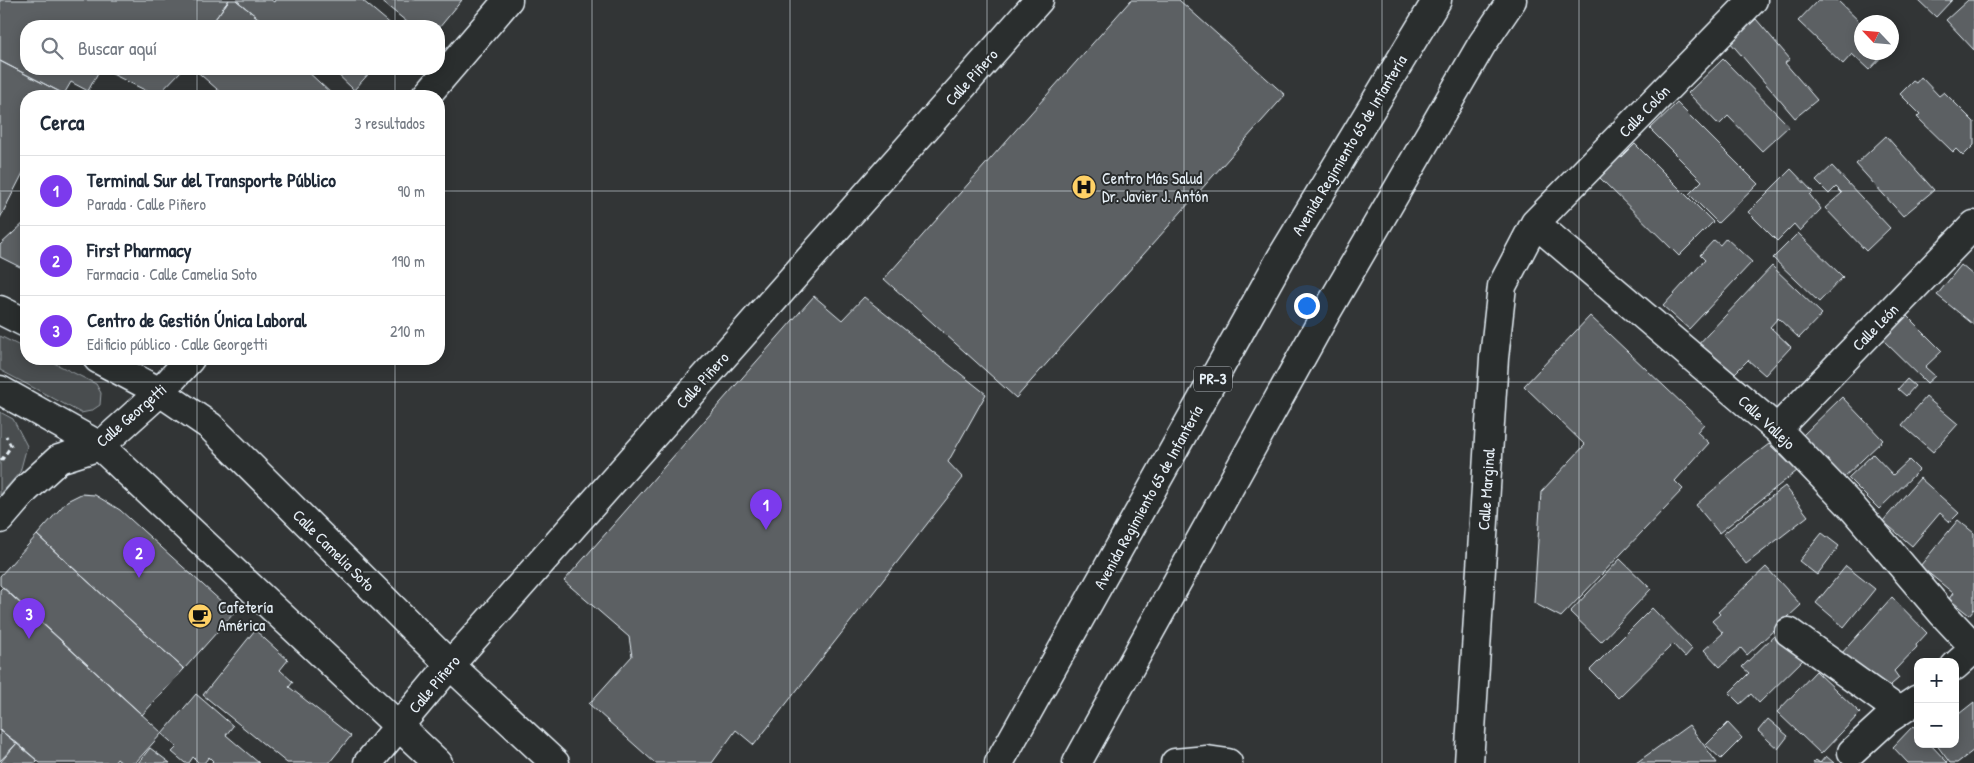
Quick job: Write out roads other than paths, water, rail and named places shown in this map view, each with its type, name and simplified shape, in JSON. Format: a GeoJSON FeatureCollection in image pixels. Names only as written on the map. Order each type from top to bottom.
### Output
{"type":"FeatureCollection","features":[{"type":"Feature","properties":{"kind":"main road"},"geometry":{"type":"LineString","coordinates":[[445,74],[508,0]]}},
{"type":"Feature","properties":{"kind":"main road","name":"Calle Piñero"},"geometry":{"type":"LineString","coordinates":[[368,763],[450,665],[1040,0]]}},
{"type":"Feature","properties":{"kind":"main road","name":"Avenida Regimiento 65 de Infantería"},"geometry":{"type":"LineString","coordinates":[[999,763],[1280,258],[1437,0]]}},
{"type":"Feature","properties":{"kind":"main road"},"geometry":{"type":"LineString","coordinates":[[1077,763],[1326,313],[1482,44],[1512,0]]}},
{"type":"Feature","properties":{"kind":"main road","name":"Calle Colón"},"geometry":{"type":"LineString","coordinates":[[1535,223],[1753,0]]}},
{"type":"Feature","properties":{"kind":"main road"},"geometry":{"type":"LineString","coordinates":[[431,90],[444,75]]}},
{"type":"Feature","properties":{"kind":"main road","name":"Calle Vallejo"},"geometry":{"type":"LineString","coordinates":[[1535,223],[1777,429],[1851,506],[1974,648]]}},
{"type":"Feature","properties":{"kind":"main road","name":"Calle Marginal"},"geometry":{"type":"LineString","coordinates":[[1469,763],[1494,358],[1502,286],[1535,223]]}},
{"type":"Feature","properties":{"kind":"main road","name":"Calle León"},"geometry":{"type":"LineString","coordinates":[[1777,429],[1974,225]]}},
{"type":"Feature","properties":{"kind":"main road"},"geometry":{"type":"LineString","coordinates":[[0,310],[20,320]]}},
{"type":"Feature","properties":{"kind":"main road","name":"Calle Camelia Soto"},"geometry":{"type":"LineString","coordinates":[[109,365],[160,392],[210,426],[450,665],[556,763]]}},
{"type":"Feature","properties":{"kind":"main road","name":"Calle Georgetti"},"geometry":{"type":"LineString","coordinates":[[0,519],[25,490],[59,459],[100,446],[160,392],[185,365]]}},
{"type":"Feature","properties":{"kind":"main road"},"geometry":{"type":"LineString","coordinates":[[0,390],[100,446],[400,725],[438,763]]}},
{"type":"Feature","properties":{"kind":"main road"},"geometry":{"type":"LineString","coordinates":[[1789,632],[1908,705],[1852,752]]}},
{"type":"Feature","properties":{"kind":"main road"},"geometry":{"type":"LineString","coordinates":[[1959,662],[1974,648]]}},
{"type":"Feature","properties":{"kind":"main road"},"geometry":{"type":"LineString","coordinates":[[1175,763],[1207,760],[1228,763]]}},
{"type":"Feature","properties":{"kind":"place","name":"Centro Más Salud Dr. Javier J. Antón"},"geometry":{"type":"Point","coordinates":[1084,187]}},
{"type":"Feature","properties":{"kind":"place","name":"Terminal Sur del Transporte Público"},"geometry":{"type":"Point","coordinates":[766,530]}},
{"type":"Feature","properties":{"kind":"place","name":"First Pharmacy"},"geometry":{"type":"Point","coordinates":[139,578]}},
{"type":"Feature","properties":{"kind":"place","name":"Cafetería América"},"geometry":{"type":"Point","coordinates":[200,616]}},
{"type":"Feature","properties":{"kind":"place","name":"Centro de Gestión Única Laboral"},"geometry":{"type":"Point","coordinates":[29,639]}}]}
